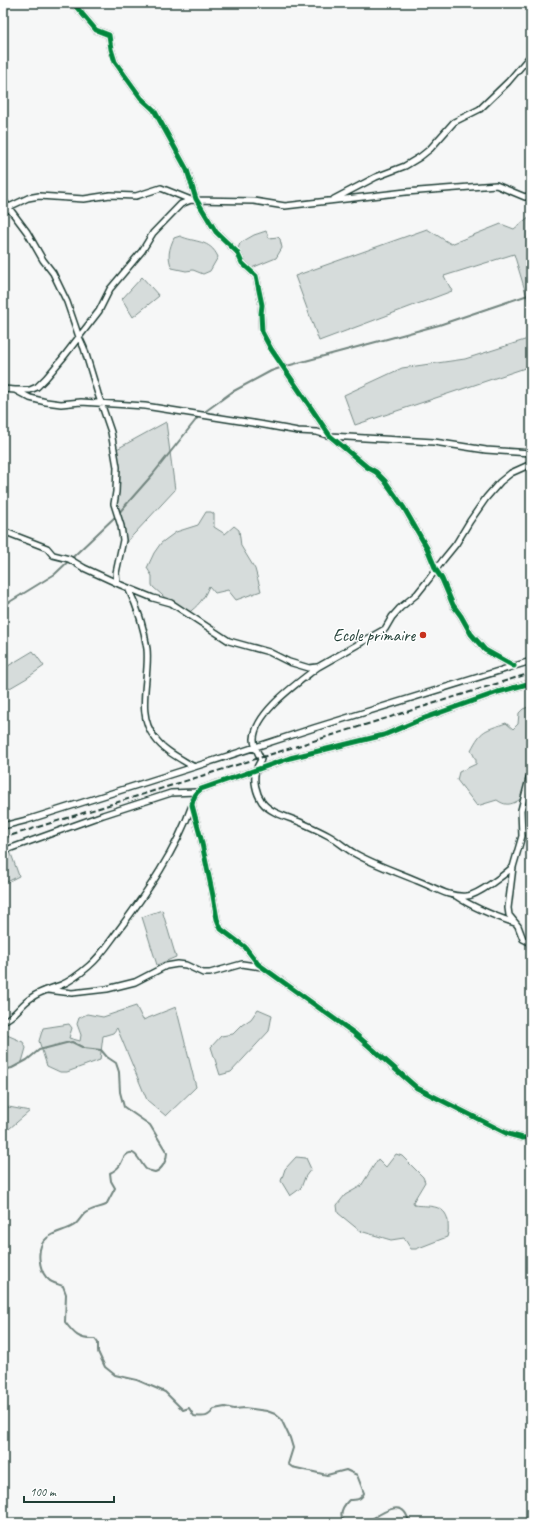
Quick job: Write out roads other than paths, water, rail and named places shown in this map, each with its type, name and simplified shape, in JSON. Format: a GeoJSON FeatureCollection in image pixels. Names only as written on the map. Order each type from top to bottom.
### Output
{"type":"FeatureCollection","features":[{"type":"Feature","properties":{"kind":"street"},"geometry":{"type":"LineString","coordinates":[[73,3],[96,30],[109,35],[115,62],[141,98],[154,110],[187,170],[193,200],[216,232],[237,252],[242,263],[256,276],[262,305],[260,314],[262,332],[270,349],[330,436],[367,467],[376,472],[385,481],[404,508],[442,579],[453,605],[461,616],[470,634],[485,650],[514,666]]}},
{"type":"Feature","properties":{"kind":"street"},"geometry":{"type":"LineString","coordinates":[[332,200],[376,177],[405,166],[420,157],[430,149],[454,122],[480,109],[508,82],[531,55]]}},
{"type":"Feature","properties":{"kind":"street"},"geometry":{"type":"LineString","coordinates":[[3,389],[30,390],[36,387],[58,364],[79,338],[99,311],[110,289],[142,251],[153,233],[181,204],[193,200],[254,201],[285,206],[406,192],[496,185],[525,197],[531,195]]}},
{"type":"Feature","properties":{"kind":"street"},"geometry":{"type":"LineString","coordinates":[[3,212],[9,207],[28,198],[39,196],[84,199],[110,195],[136,196],[161,188],[193,200]]}},
{"type":"Feature","properties":{"kind":"street"},"geometry":{"type":"LineString","coordinates":[[3,200],[27,232],[43,260],[54,273],[67,302],[79,338],[84,348],[111,432],[117,467],[114,504],[121,526],[122,540],[116,573],[117,583]]}},
{"type":"Feature","properties":{"kind":"street"},"geometry":{"type":"LineString","coordinates":[[15,390],[30,398],[61,404],[81,402],[101,403],[177,411],[199,416],[298,431],[317,432],[330,436],[434,442],[486,450],[531,453]]}},
{"type":"Feature","properties":{"kind":"street"},"geometry":{"type":"LineString","coordinates":[[516,923],[489,914],[471,906],[455,896],[432,888],[366,859],[352,852],[330,836],[272,810],[263,802],[257,792],[255,777],[256,769],[262,759],[255,746],[254,737],[263,717],[276,702],[318,667],[386,629],[392,617],[421,590],[456,544],[486,498],[500,482],[511,473],[531,464]]}},
{"type":"Feature","properties":{"kind":"street"},"geometry":{"type":"LineString","coordinates":[[3,531],[7,534],[47,548],[53,555],[69,559],[84,568],[128,588],[152,598],[171,603],[229,641],[269,652],[289,662],[309,668],[318,667]]}},
{"type":"Feature","properties":{"kind":"street"},"geometry":{"type":"LineString","coordinates":[[128,588],[141,616],[147,650],[147,668],[144,693],[145,714],[148,727],[154,738],[164,747],[194,767]]}},
{"type":"Feature","properties":{"kind":"street"},"geometry":{"type":"LineString","coordinates":[[3,826],[531,661]]}},
{"type":"Feature","properties":{"kind":"street"},"geometry":{"type":"LineString","coordinates":[[3,851],[103,815],[171,794],[196,792],[256,769],[328,748],[384,735],[422,719],[498,692],[531,683]]}},
{"type":"Feature","properties":{"kind":"street"},"geometry":{"type":"LineString","coordinates":[[531,771],[521,810],[522,836],[513,868],[508,914],[516,923],[523,939],[531,943]]}},
{"type":"Feature","properties":{"kind":"street"},"geometry":{"type":"LineString","coordinates":[[3,1021],[10,1019],[29,999],[45,990],[62,985],[75,976],[89,966],[105,950],[152,882],[170,852],[187,818],[196,792]]}},
{"type":"Feature","properties":{"kind":"street"},"geometry":{"type":"LineString","coordinates":[[192,805],[201,839],[218,925],[225,933],[245,947],[254,960],[262,967],[354,1033],[417,1088],[508,1134],[523,1138],[531,1137]]}},
{"type":"Feature","properties":{"kind":"street"},"geometry":{"type":"LineString","coordinates":[[455,896],[467,896],[473,894],[513,868]]}},
{"type":"Feature","properties":{"kind":"street"},"geometry":{"type":"LineString","coordinates":[[45,990],[72,993],[107,989],[135,982],[166,966],[178,964],[186,965],[203,972],[210,972],[242,964],[262,967]]}},
{"type":"Feature","properties":{"kind":"waterway"},"geometry":{"type":"LineString","coordinates":[[3,606],[55,574],[117,515],[153,474],[199,416],[232,392],[271,371],[283,367],[439,325],[531,294]]}},
{"type":"Feature","properties":{"kind":"waterway"},"geometry":{"type":"LineString","coordinates":[[3,1070],[12,1068],[27,1060],[39,1050],[66,1043],[72,1042],[84,1048],[101,1050],[107,1057],[116,1063],[119,1072],[120,1092],[124,1107],[150,1125],[167,1153],[164,1164],[158,1171],[155,1172],[146,1169],[135,1154],[129,1153],[124,1157],[121,1164],[110,1173],[111,1181],[115,1188],[106,1205],[86,1212],[75,1225],[52,1234],[46,1239],[40,1248],[39,1254],[41,1266],[46,1276],[53,1283],[63,1286],[66,1294],[65,1322],[71,1330],[81,1337],[95,1339],[98,1343],[98,1352],[105,1367],[115,1375],[137,1380],[165,1392],[183,1410],[189,1408],[194,1416],[206,1416],[214,1409],[225,1407],[267,1411],[275,1414],[281,1419],[290,1438],[293,1448],[288,1464],[292,1467],[327,1475],[346,1470],[357,1475],[364,1493],[360,1498],[356,1500],[349,1500],[344,1505],[341,1514],[345,1523]]}},
{"type":"Feature","properties":{"kind":"waterway"},"geometry":{"type":"LineString","coordinates":[[365,1523],[383,1512],[396,1508],[402,1510],[406,1514],[409,1523]]}},
{"type":"Feature","properties":{"kind":"railway"},"geometry":{"type":"LineString","coordinates":[[3,838],[531,673]]}},
{"type":"Feature","properties":{"kind":"place","name":"Ecole primaire"},"geometry":{"type":"Point","coordinates":[423,635]}}]}
